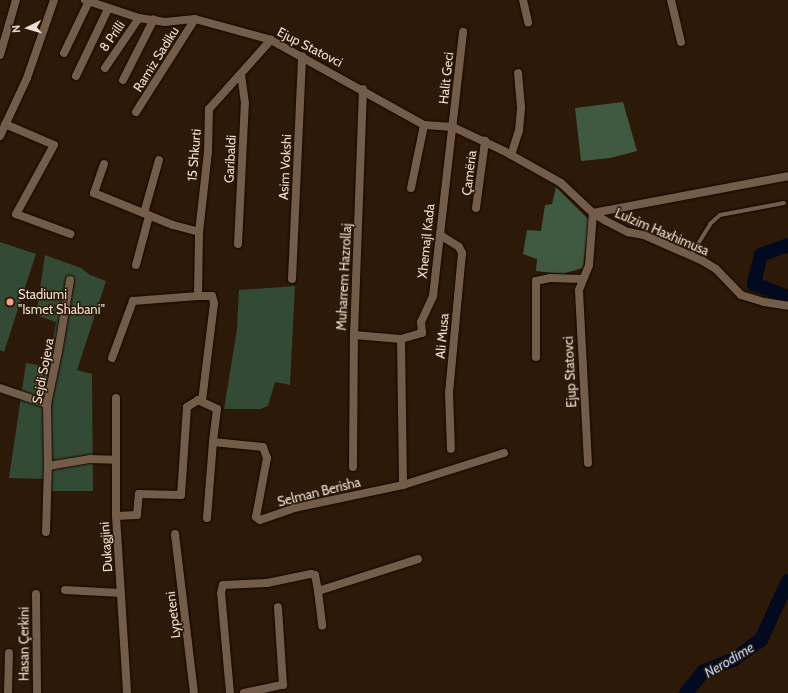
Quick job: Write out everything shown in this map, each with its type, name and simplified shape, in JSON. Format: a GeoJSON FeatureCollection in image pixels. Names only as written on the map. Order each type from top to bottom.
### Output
{"type":"FeatureCollection","features":[{"type":"Feature","properties":{"kind":"street"},"geometry":{"type":"LineString","coordinates":[[0,55],[16,0]]}},
{"type":"Feature","properties":{"kind":"street"},"geometry":{"type":"LineString","coordinates":[[0,136],[28,78],[54,0]]}},
{"type":"Feature","properties":{"kind":"street"},"geometry":{"type":"LineString","coordinates":[[523,0],[528,22]]}},
{"type":"Feature","properties":{"kind":"street"},"geometry":{"type":"LineString","coordinates":[[671,0],[681,42]]}},
{"type":"Feature","properties":{"kind":"street"},"geometry":{"type":"LineString","coordinates":[[64,53],[87,1]]}},
{"type":"Feature","properties":{"kind":"street","name":"Ejup Statovci"},"geometry":{"type":"LineString","coordinates":[[87,1],[139,18],[154,19],[165,22],[195,19],[271,40],[363,89],[424,124],[453,127],[485,141],[561,183],[593,213],[589,265],[582,279],[579,315],[588,463]]}},
{"type":"Feature","properties":{"kind":"street"},"geometry":{"type":"LineString","coordinates":[[76,76],[108,9]]}},
{"type":"Feature","properties":{"kind":"street","name":"8 Prilli"},"geometry":{"type":"LineString","coordinates":[[105,68],[139,18]]}},
{"type":"Feature","properties":{"kind":"street"},"geometry":{"type":"LineString","coordinates":[[123,80],[154,19]]}},
{"type":"Feature","properties":{"kind":"street","name":"Ramiz Sadiku"},"geometry":{"type":"LineString","coordinates":[[136,112],[195,19]]}},
{"type":"Feature","properties":{"kind":"street","name":"Halit Geci"},"geometry":{"type":"LineString","coordinates":[[453,127],[463,32]]}},
{"type":"Feature","properties":{"kind":"street","name":"15 Shkurti"},"geometry":{"type":"LineString","coordinates":[[198,296],[199,232],[208,152],[209,109],[241,76],[271,40]]}},
{"type":"Feature","properties":{"kind":"street","name":"Asim Vokshi"},"geometry":{"type":"LineString","coordinates":[[292,279],[302,56]]}},
{"type":"Feature","properties":{"kind":"street"},"geometry":{"type":"LineString","coordinates":[[511,155],[519,131],[521,108],[518,74]]}},
{"type":"Feature","properties":{"kind":"street","name":"Garibaldi"},"geometry":{"type":"LineString","coordinates":[[238,244],[245,103],[241,76]]}},
{"type":"Feature","properties":{"kind":"street","name":"Muharrem Hazrollaj"},"geometry":{"type":"LineString","coordinates":[[353,467],[354,335],[363,89]]}},
{"type":"Feature","properties":{"kind":"street"},"geometry":{"type":"LineString","coordinates":[[5,124],[54,145],[16,214],[70,234]]}},
{"type":"Feature","properties":{"kind":"street"},"geometry":{"type":"LineString","coordinates":[[411,188],[424,124]]}},
{"type":"Feature","properties":{"kind":"street","name":"Xhemajl Kada"},"geometry":{"type":"LineString","coordinates":[[354,335],[401,339],[422,333],[421,322],[433,296],[453,127]]}},
{"type":"Feature","properties":{"kind":"street","name":"Çamëria"},"geometry":{"type":"LineString","coordinates":[[476,208],[485,141]]}},
{"type":"Feature","properties":{"kind":"street"},"geometry":{"type":"LineString","coordinates":[[136,265],[159,160]]}},
{"type":"Feature","properties":{"kind":"street"},"geometry":{"type":"LineString","coordinates":[[104,164],[94,193],[146,215],[199,232]]}},
{"type":"Feature","properties":{"kind":"street","name":"Lulzim Haxhimusa"},"geometry":{"type":"LineString","coordinates":[[593,213],[788,176]]}},
{"type":"Feature","properties":{"kind":"street","name":"Lulzim Haxhimusa"},"geometry":{"type":"LineString","coordinates":[[593,213],[628,232],[644,235],[692,255],[716,269],[741,295],[764,302],[788,306]]}},
{"type":"Feature","properties":{"kind":"street","name":"Ali Musa"},"geometry":{"type":"LineString","coordinates":[[440,235],[459,248],[462,253],[449,393],[451,450]]}},
{"type":"Feature","properties":{"kind":"street"},"geometry":{"type":"LineString","coordinates":[[536,357],[536,281],[550,278],[582,279]]}},
{"type":"Feature","properties":{"kind":"street","name":"Sejdi Sojeva"},"geometry":{"type":"LineString","coordinates":[[46,532],[48,466],[47,404],[58,352],[70,280]]}},
{"type":"Feature","properties":{"kind":"street"},"geometry":{"type":"LineString","coordinates":[[112,358],[132,300],[212,296],[214,303],[202,401]]}},
{"type":"Feature","properties":{"kind":"street"},"geometry":{"type":"LineString","coordinates":[[401,339],[402,485]]}},
{"type":"Feature","properties":{"kind":"street"},"geometry":{"type":"LineString","coordinates":[[0,390],[47,404]]}},
{"type":"Feature","properties":{"kind":"street","name":"Dukagjini"},"geometry":{"type":"LineString","coordinates":[[116,398],[116,516],[127,693]]}},
{"type":"Feature","properties":{"kind":"street"},"geometry":{"type":"LineString","coordinates":[[116,516],[137,515],[139,494],[181,495],[187,407],[198,400],[214,406],[218,412],[213,442],[207,518]]}},
{"type":"Feature","properties":{"kind":"street","name":"Selman Berisha"},"geometry":{"type":"LineString","coordinates":[[213,442],[263,448],[267,458],[256,516],[260,520],[294,508],[402,485],[504,453]]}},
{"type":"Feature","properties":{"kind":"street"},"geometry":{"type":"LineString","coordinates":[[48,466],[90,459],[116,460]]}},
{"type":"Feature","properties":{"kind":"street","name":"Lypeteni"},"geometry":{"type":"LineString","coordinates":[[175,534],[194,693]]}},
{"type":"Feature","properties":{"kind":"street"},"geometry":{"type":"LineString","coordinates":[[318,591],[418,560]]}},
{"type":"Feature","properties":{"kind":"street"},"geometry":{"type":"LineString","coordinates":[[230,693],[221,593],[223,585],[267,583],[311,574],[315,575],[322,626]]}},
{"type":"Feature","properties":{"kind":"street"},"geometry":{"type":"LineString","coordinates":[[65,590],[121,593]]}},
{"type":"Feature","properties":{"kind":"street","name":"Hasan Çerkini"},"geometry":{"type":"LineString","coordinates":[[36,594],[37,693]]}},
{"type":"Feature","properties":{"kind":"street"},"geometry":{"type":"LineString","coordinates":[[244,693],[284,685],[278,607]]}},
{"type":"Feature","properties":{"kind":"street"},"geometry":{"type":"LineString","coordinates":[[8,693],[9,653]]}},
{"type":"Feature","properties":{"kind":"lane"},"geometry":{"type":"LineString","coordinates":[[692,255],[710,224],[720,215],[784,203]]}},
{"type":"Feature","properties":{"kind":"green space"},"geometry":{"type":"Polygon","coordinates":[[[623,102],[637,151],[610,158],[581,161],[575,108],[623,102]]]}},
{"type":"Feature","properties":{"kind":"green space"},"geometry":{"type":"Polygon","coordinates":[[[556,187],[589,220],[583,268],[562,274],[536,271],[537,259],[523,254],[527,230],[541,231],[545,205],[552,204],[556,187]]]}},
{"type":"Feature","properties":{"kind":"green space","name":"Stadiumi \"Ismet Shabani\""},"geometry":{"type":"Polygon","coordinates":[[[0,242],[36,254],[4,352],[0,350],[0,242]]]}},
{"type":"Feature","properties":{"kind":"green space"},"geometry":{"type":"Polygon","coordinates":[[[45,255],[81,268],[90,275],[106,281],[77,370],[92,374],[93,491],[52,491],[51,479],[9,478],[26,363],[48,367],[56,322],[36,315],[45,255]]]}},
{"type":"Feature","properties":{"kind":"green space"},"geometry":{"type":"Polygon","coordinates":[[[295,286],[290,385],[275,382],[268,406],[260,409],[224,409],[237,329],[239,290],[295,286]]]}},
{"type":"Feature","properties":{"kind":"waterway","name":"Nerodime"},"geometry":{"type":"LineString","coordinates":[[788,245],[761,255],[754,284],[788,297]]}},
{"type":"Feature","properties":{"kind":"waterway","name":"Nerodime"},"geometry":{"type":"LineString","coordinates":[[686,693],[704,671],[733,660],[761,640],[788,581]]}},
{"type":"Feature","properties":{"kind":"place","name":"Stadiumi \"Ismet Shabani\""},"geometry":{"type":"Point","coordinates":[10,302]}}]}
